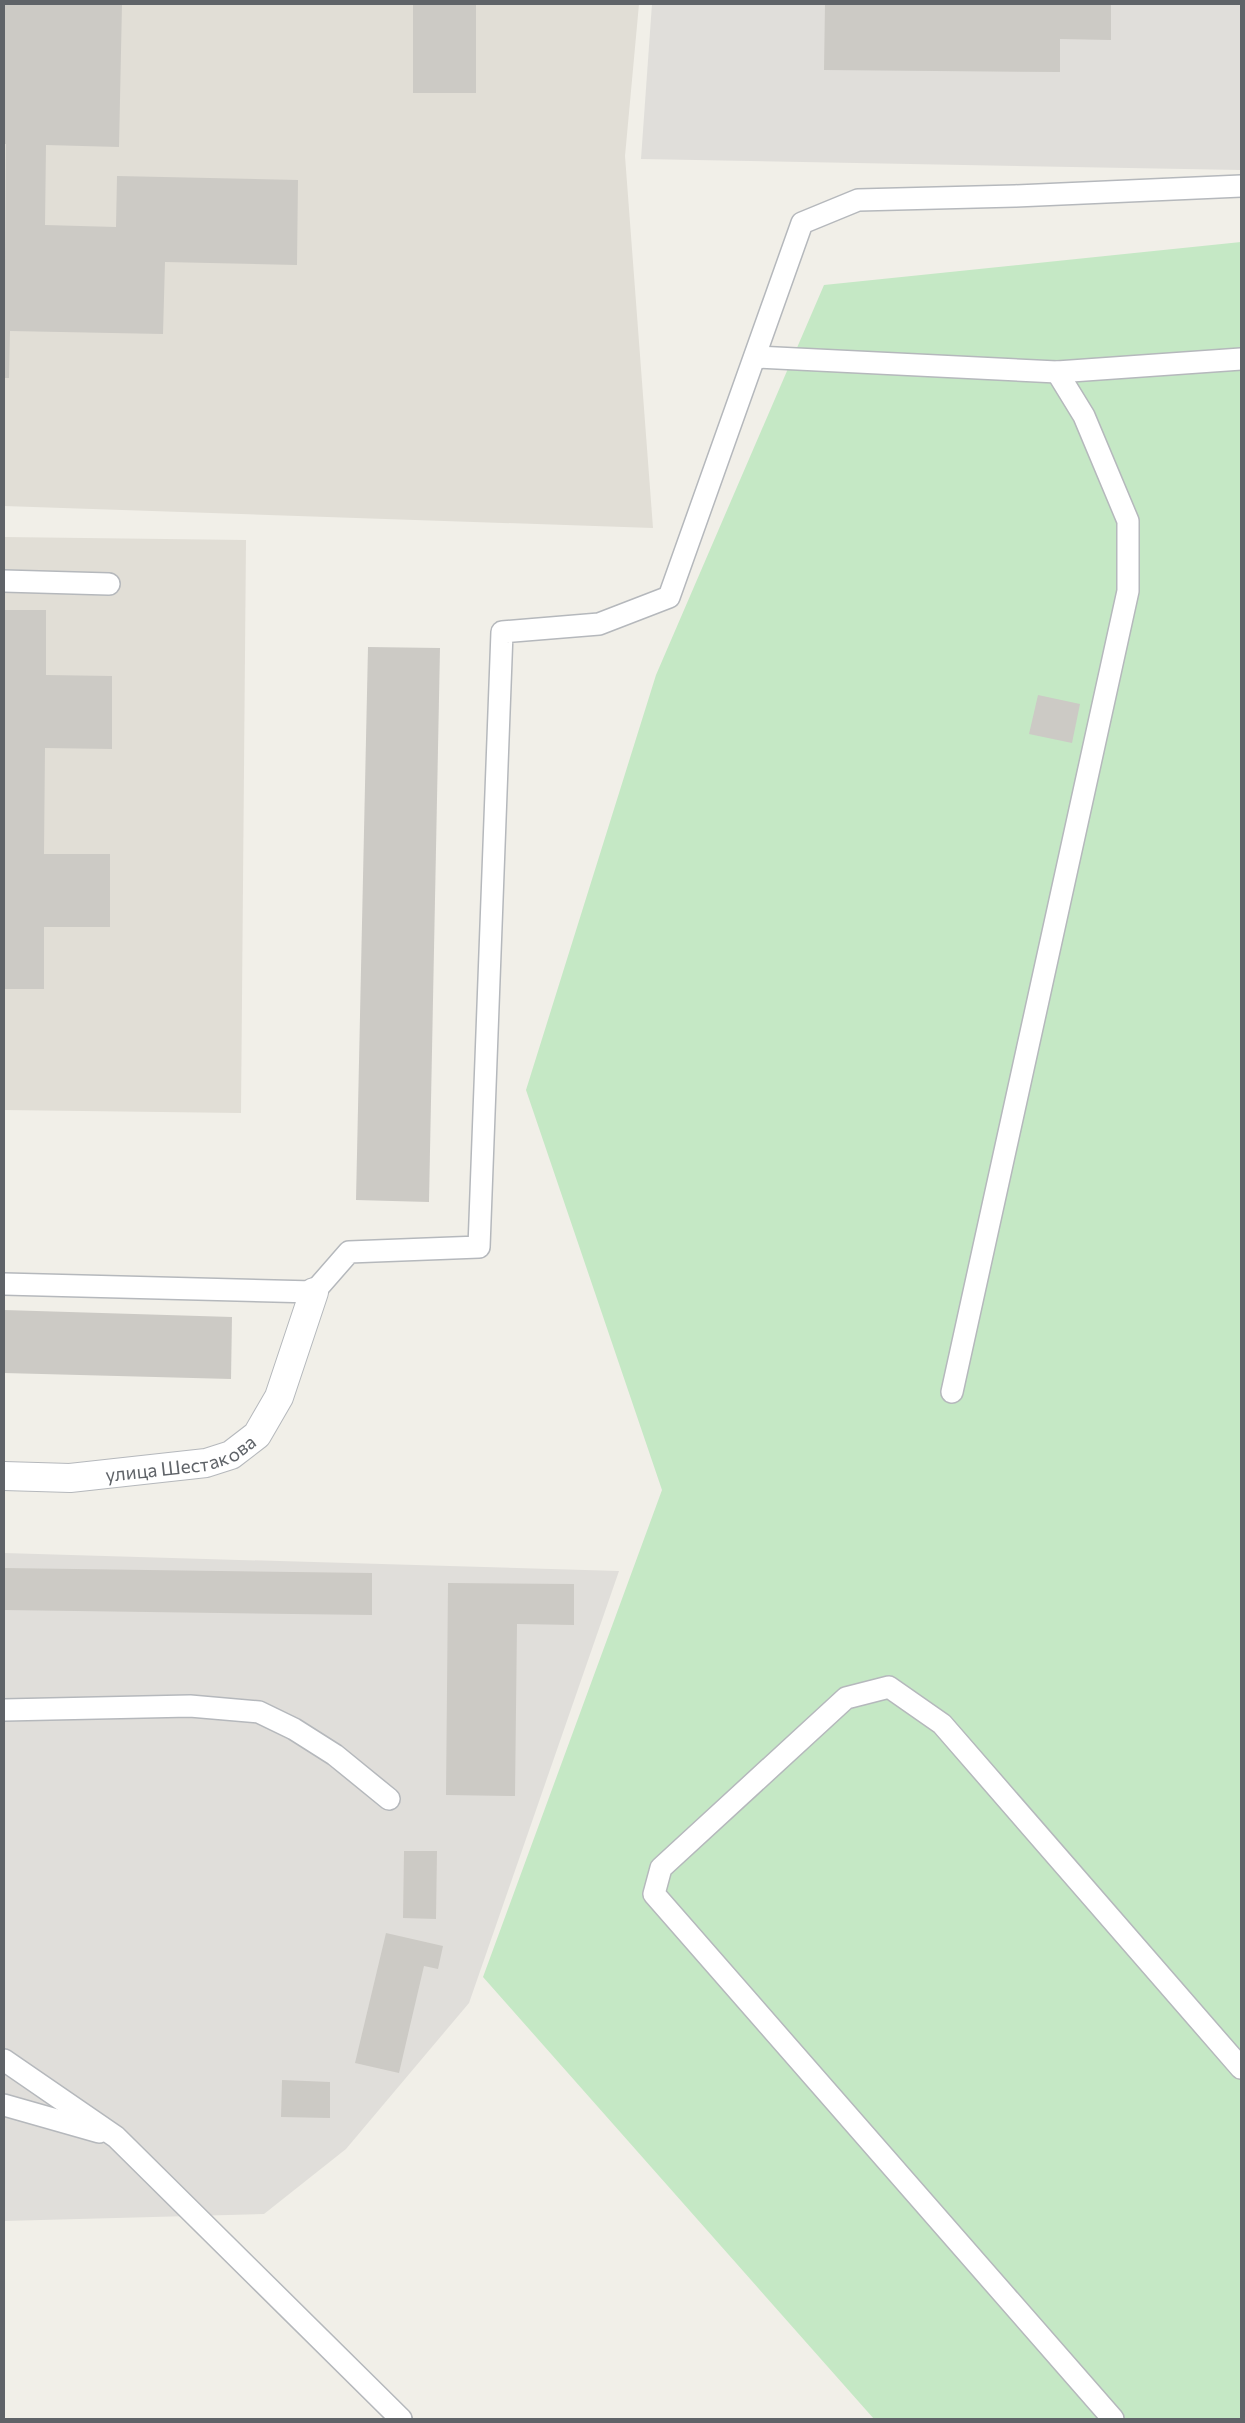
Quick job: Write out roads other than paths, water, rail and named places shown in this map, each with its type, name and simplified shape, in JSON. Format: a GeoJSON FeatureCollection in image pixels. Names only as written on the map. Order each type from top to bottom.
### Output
{"type":"FeatureCollection","features":[{"type":"Feature","properties":{"kind":"street","name":"улица Шестакова"},"geometry":{"type":"LineString","coordinates":[[4,1476],[70,1478],[206,1463],[231,1455],[257,1435],[279,1397],[314,1292]]}},
{"type":"Feature","properties":{"kind":"lane"},"geometry":{"type":"LineString","coordinates":[[4,1284],[314,1292],[349,1252],[479,1247],[502,632],[599,624],[669,597],[802,223],[858,200],[1015,196],[1241,186]]}},
{"type":"Feature","properties":{"kind":"lane"},"geometry":{"type":"LineString","coordinates":[[755,357],[1057,372],[1241,360]]}},
{"type":"Feature","properties":{"kind":"lane"},"geometry":{"type":"LineString","coordinates":[[952,1392],[1128,591],[1128,521],[1084,416],[1057,372]]}},
{"type":"Feature","properties":{"kind":"lane"},"geometry":{"type":"LineString","coordinates":[[4,580],[109,584]]}},
{"type":"Feature","properties":{"kind":"lane"},"geometry":{"type":"LineString","coordinates":[[1113,2419],[654,1894],[661,1868],[846,1698],[889,1687],[942,1724],[1241,2068]]}},
{"type":"Feature","properties":{"kind":"lane"},"geometry":{"type":"LineString","coordinates":[[4,1710],[190,1706],[259,1712],[294,1730],[334,1755],[389,1799]]}},
{"type":"Feature","properties":{"kind":"lane"},"geometry":{"type":"LineString","coordinates":[[4,2060],[116,2137],[401,2419]]}},
{"type":"Feature","properties":{"kind":"lane"},"geometry":{"type":"LineString","coordinates":[[4,2105],[116,2137]]}}]}
